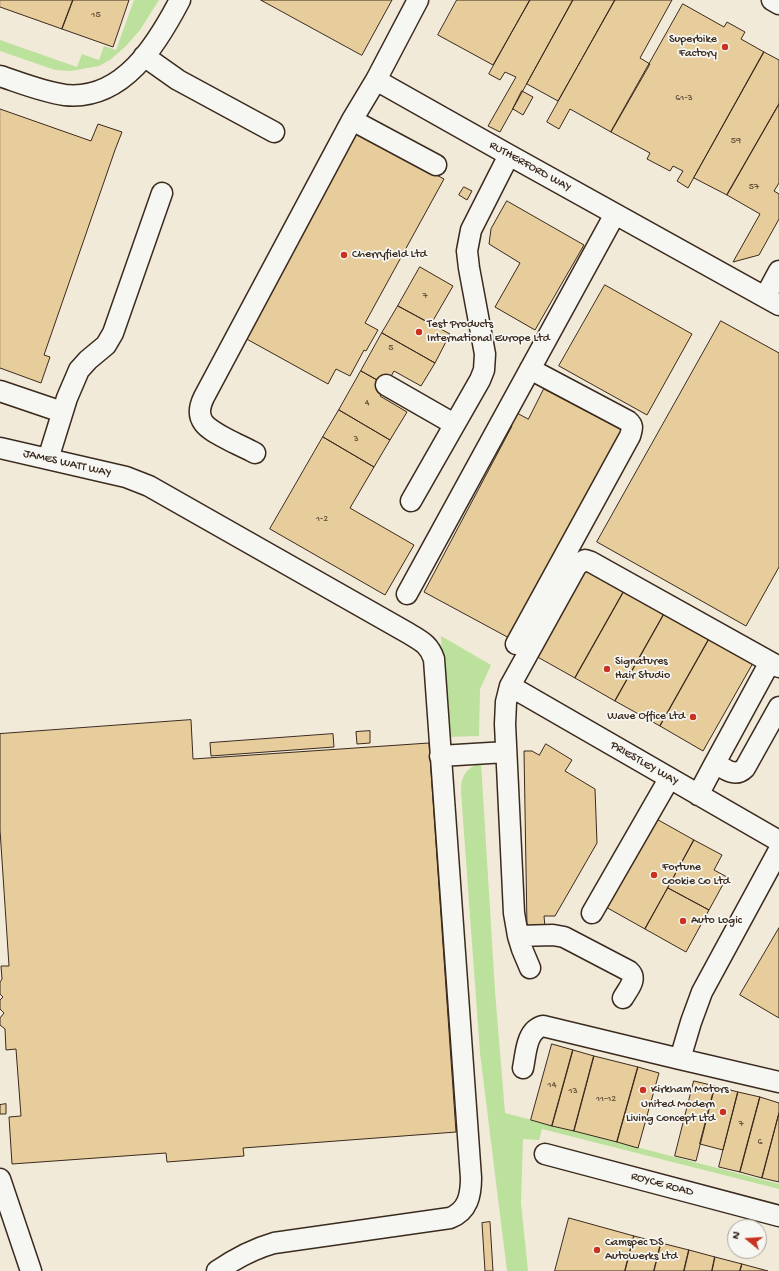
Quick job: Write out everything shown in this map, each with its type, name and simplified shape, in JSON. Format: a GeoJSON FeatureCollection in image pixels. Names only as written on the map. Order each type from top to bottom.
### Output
{"type":"FeatureCollection","features":[{"type":"Feature","properties":{"kind":"street"},"geometry":{"type":"LineString","coordinates":[[0,76],[29,86],[65,95],[88,95],[96,93],[113,85],[131,70],[144,56],[161,34],[180,0]]}},
{"type":"Feature","properties":{"kind":"street"},"geometry":{"type":"LineString","coordinates":[[255,453],[219,435],[207,427],[201,419],[199,411],[200,406],[418,0]]}},
{"type":"Feature","properties":{"kind":"street"},"geometry":{"type":"LineString","coordinates":[[772,0],[779,4]]}},
{"type":"Feature","properties":{"kind":"street"},"geometry":{"type":"LineString","coordinates":[[144,56],[178,80],[274,132]]}},
{"type":"Feature","properties":{"kind":"street","name":"RUTHERFORD WAY"},"geometry":{"type":"LineString","coordinates":[[376,80],[772,301],[779,271]]}},
{"type":"Feature","properties":{"kind":"street"},"geometry":{"type":"LineString","coordinates":[[357,112],[436,165]]}},
{"type":"Feature","properties":{"kind":"street"},"geometry":{"type":"LineString","coordinates":[[411,501],[480,380],[485,365],[484,347],[467,258],[468,237],[509,155]]}},
{"type":"Feature","properties":{"kind":"street"},"geometry":{"type":"LineString","coordinates":[[48,459],[62,412],[79,370],[88,360],[106,345],[113,332],[162,193]]}},
{"type":"Feature","properties":{"kind":"street"},"geometry":{"type":"LineString","coordinates":[[407,594],[615,214]]}},
{"type":"Feature","properties":{"kind":"street"},"geometry":{"type":"LineString","coordinates":[[516,644],[633,428],[628,421],[530,369]]}},
{"type":"Feature","properties":{"kind":"street"},"geometry":{"type":"LineString","coordinates":[[386,385],[454,424]]}},
{"type":"Feature","properties":{"kind":"street"},"geometry":{"type":"LineString","coordinates":[[0,391],[62,412]]}},
{"type":"Feature","properties":{"kind":"street","name":"JAMES WATT WAY"},"geometry":{"type":"LineString","coordinates":[[0,448],[134,480],[149,486],[408,633],[428,647],[432,654],[435,667],[471,1185],[468,1200],[461,1211],[456,1216],[450,1218],[274,1243],[243,1254],[217,1271]]}},
{"type":"Feature","properties":{"kind":"street"},"geometry":{"type":"LineString","coordinates":[[530,968],[518,936],[514,913],[505,708],[510,686],[574,569],[579,563],[585,560],[775,664],[715,763],[698,795]]}},
{"type":"Feature","properties":{"kind":"street","name":"PRIESTLEY WAY"},"geometry":{"type":"LineString","coordinates":[[510,686],[779,841]]}},
{"type":"Feature","properties":{"kind":"street"},"geometry":{"type":"LineString","coordinates":[[715,763],[734,773],[740,773],[779,707]]}},
{"type":"Feature","properties":{"kind":"street"},"geometry":{"type":"LineString","coordinates":[[440,756],[506,752]]}},
{"type":"Feature","properties":{"kind":"street"},"geometry":{"type":"LineString","coordinates":[[592,914],[669,779]]}},
{"type":"Feature","properties":{"kind":"street"},"geometry":{"type":"LineString","coordinates":[[680,1059],[702,992],[779,850]]}},
{"type":"Feature","properties":{"kind":"street"},"geometry":{"type":"LineString","coordinates":[[518,936],[560,936],[629,971],[633,980],[623,998]]}},
{"type":"Feature","properties":{"kind":"street"},"geometry":{"type":"LineString","coordinates":[[523,1068],[531,1034],[536,1029],[543,1026],[779,1082]]}},
{"type":"Feature","properties":{"kind":"street","name":"ROYCE ROAD"},"geometry":{"type":"LineString","coordinates":[[545,1154],[779,1216]]}},
{"type":"Feature","properties":{"kind":"street"},"geometry":{"type":"LineString","coordinates":[[0,1179],[31,1271]]}},
{"type":"Feature","properties":{"kind":"shaded area"},"geometry":{"type":"Polygon","coordinates":[[[0,0],[779,0],[779,1271],[0,1271],[0,0]]]}},
{"type":"Feature","properties":{"kind":"green space"},"geometry":{"type":"Polygon","coordinates":[[[134,0],[159,0],[140,30],[126,46],[110,60],[99,66],[71,71],[55,70],[0,51],[0,40],[77,67],[82,54],[99,60],[104,46],[116,50],[134,0]]]}},
{"type":"Feature","properties":{"kind":"green space"},"geometry":{"type":"Polygon","coordinates":[[[441,636],[491,665],[480,689],[479,736],[449,737],[442,665],[441,636]]]}},
{"type":"Feature","properties":{"kind":"green space"},"geometry":{"type":"Polygon","coordinates":[[[481,762],[495,991],[505,1113],[779,1184],[779,1189],[542,1129],[539,1140],[523,1139],[521,1203],[528,1271],[507,1271],[480,1053],[461,792],[462,781],[465,773],[481,762]]]}},
{"type":"Feature","properties":{"kind":"building"},"geometry":{"type":"Polygon","coordinates":[[[0,0],[73,0],[62,29],[0,7],[0,0]]]}},
{"type":"Feature","properties":{"kind":"building"},"geometry":{"type":"Polygon","coordinates":[[[73,0],[129,0],[113,47],[62,29],[73,0]]]}},
{"type":"Feature","properties":{"kind":"building"},"geometry":{"type":"Polygon","coordinates":[[[261,0],[392,0],[362,55],[261,0]]]}},
{"type":"Feature","properties":{"kind":"building"},"geometry":{"type":"Polygon","coordinates":[[[457,0],[530,0],[493,65],[438,35],[457,0]]]}},
{"type":"Feature","properties":{"kind":"building"},"geometry":{"type":"Polygon","coordinates":[[[530,0],[573,0],[500,132],[488,126],[516,77],[505,72],[500,80],[489,74],[530,0]]]}},
{"type":"Feature","properties":{"kind":"building"},"geometry":{"type":"Polygon","coordinates":[[[573,0],[615,0],[558,101],[527,84],[573,0]]]}},
{"type":"Feature","properties":{"kind":"building"},"geometry":{"type":"Polygon","coordinates":[[[615,0],[672,0],[640,58],[650,64],[611,132],[570,109],[559,129],[547,122],[615,0]]]}},
{"type":"Feature","properties":{"kind":"building"},"geometry":{"type":"Polygon","coordinates":[[[683,4],[724,27],[727,22],[745,32],[741,39],[764,52],[688,188],[677,181],[683,171],[673,166],[670,171],[647,159],[650,153],[611,132],[683,4]]]}},
{"type":"Feature","properties":{"kind":"building"},"geometry":{"type":"Polygon","coordinates":[[[764,52],[779,60],[779,104],[727,195],[694,178],[764,52]]]}},
{"type":"Feature","properties":{"kind":"building"},"geometry":{"type":"Polygon","coordinates":[[[522,91],[533,97],[523,115],[513,109],[522,91]]]}},
{"type":"Feature","properties":{"kind":"building"},"geometry":{"type":"Polygon","coordinates":[[[779,104],[779,183],[774,191],[779,194],[779,219],[759,255],[733,262],[760,214],[727,195],[779,104]]]}},
{"type":"Feature","properties":{"kind":"building"},"geometry":{"type":"Polygon","coordinates":[[[0,109],[91,141],[98,124],[122,132],[44,355],[50,357],[41,383],[0,368],[0,109]]]}},
{"type":"Feature","properties":{"kind":"building"},"geometry":{"type":"Polygon","coordinates":[[[356,131],[444,179],[365,323],[378,330],[366,351],[364,350],[350,376],[336,369],[328,384],[243,337],[356,131]]]}},
{"type":"Feature","properties":{"kind":"building"},"geometry":{"type":"Polygon","coordinates":[[[464,187],[472,191],[467,200],[459,195],[464,187]]]}},
{"type":"Feature","properties":{"kind":"building"},"geometry":{"type":"Polygon","coordinates":[[[507,201],[584,245],[535,330],[495,307],[520,263],[489,244],[491,229],[507,201]]]}},
{"type":"Feature","properties":{"kind":"building"},"geometry":{"type":"Polygon","coordinates":[[[420,267],[453,286],[431,324],[398,306],[420,267]]]}},
{"type":"Feature","properties":{"kind":"building"},"geometry":{"type":"Polygon","coordinates":[[[605,285],[692,334],[647,415],[559,366],[605,285]]]}},
{"type":"Feature","properties":{"kind":"building"},"geometry":{"type":"Polygon","coordinates":[[[398,306],[450,334],[435,363],[382,333],[398,306]]]}},
{"type":"Feature","properties":{"kind":"building"},"geometry":{"type":"Polygon","coordinates":[[[721,321],[779,353],[779,567],[746,626],[597,542],[721,321]]]}},
{"type":"Feature","properties":{"kind":"building"},"geometry":{"type":"Polygon","coordinates":[[[382,333],[435,363],[421,386],[394,371],[386,385],[361,371],[382,333]]]}},
{"type":"Feature","properties":{"kind":"building"},"geometry":{"type":"Polygon","coordinates":[[[361,371],[386,385],[380,396],[407,412],[390,440],[339,410],[361,371]]]}},
{"type":"Feature","properties":{"kind":"building"},"geometry":{"type":"Polygon","coordinates":[[[544,389],[622,430],[511,639],[424,592],[512,426],[510,426],[517,413],[528,419],[544,389]]]}},
{"type":"Feature","properties":{"kind":"building"},"geometry":{"type":"Polygon","coordinates":[[[339,410],[390,440],[374,467],[323,437],[339,410]]]}},
{"type":"Feature","properties":{"kind":"building"},"geometry":{"type":"Polygon","coordinates":[[[323,437],[374,467],[350,508],[414,545],[385,595],[270,529],[323,437]]]}},
{"type":"Feature","properties":{"kind":"building"},"geometry":{"type":"Polygon","coordinates":[[[583,567],[624,591],[575,678],[534,655],[583,567]]]}},
{"type":"Feature","properties":{"kind":"building"},"geometry":{"type":"Polygon","coordinates":[[[624,591],[664,614],[615,701],[575,678],[624,591]]]}},
{"type":"Feature","properties":{"kind":"building"},"geometry":{"type":"Polygon","coordinates":[[[664,614],[709,639],[660,726],[615,701],[664,614]]]}},
{"type":"Feature","properties":{"kind":"building"},"geometry":{"type":"Polygon","coordinates":[[[709,639],[753,663],[703,751],[660,726],[709,639]]]}},
{"type":"Feature","properties":{"kind":"building"},"geometry":{"type":"Polygon","coordinates":[[[191,720],[193,759],[429,743],[456,1132],[243,1148],[244,1156],[167,1162],[166,1153],[12,1164],[9,1117],[21,1116],[16,1049],[6,1050],[5,1029],[0,1025],[0,1018],[4,1013],[0,1009],[0,1000],[3,997],[0,994],[0,982],[2,979],[1,966],[9,966],[0,830],[0,734],[191,720]]]}},
{"type":"Feature","properties":{"kind":"building"},"geometry":{"type":"Polygon","coordinates":[[[370,731],[370,743],[357,744],[356,732],[370,731]]]}},
{"type":"Feature","properties":{"kind":"building"},"geometry":{"type":"Polygon","coordinates":[[[333,734],[334,747],[211,756],[210,743],[333,734]]]}},
{"type":"Feature","properties":{"kind":"building"},"geometry":{"type":"Polygon","coordinates":[[[546,744],[572,760],[565,771],[595,789],[597,843],[555,916],[544,916],[545,927],[527,927],[524,751],[532,751],[539,755],[546,744]]]}},
{"type":"Feature","properties":{"kind":"building"},"geometry":{"type":"Polygon","coordinates":[[[653,817],[694,840],[645,929],[604,906],[653,817]]]}},
{"type":"Feature","properties":{"kind":"building"},"geometry":{"type":"Polygon","coordinates":[[[694,840],[722,855],[714,870],[727,877],[709,910],[668,888],[694,840]]]}},
{"type":"Feature","properties":{"kind":"building"},"geometry":{"type":"Polygon","coordinates":[[[668,888],[709,910],[686,952],[645,929],[668,888]]]}},
{"type":"Feature","properties":{"kind":"building"},"geometry":{"type":"Polygon","coordinates":[[[779,928],[779,1018],[740,995],[779,928]]]}},
{"type":"Feature","properties":{"kind":"building"},"geometry":{"type":"Polygon","coordinates":[[[552,1044],[573,1050],[552,1126],[531,1120],[552,1044]]]}},
{"type":"Feature","properties":{"kind":"building"},"geometry":{"type":"Polygon","coordinates":[[[573,1050],[594,1056],[574,1131],[552,1126],[573,1050]]]}},
{"type":"Feature","properties":{"kind":"building"},"geometry":{"type":"Polygon","coordinates":[[[594,1056],[638,1067],[617,1142],[574,1131],[594,1056]]]}},
{"type":"Feature","properties":{"kind":"building"},"geometry":{"type":"Polygon","coordinates":[[[638,1067],[659,1073],[638,1148],[617,1142],[638,1067]]]}},
{"type":"Feature","properties":{"kind":"building"},"geometry":{"type":"Polygon","coordinates":[[[694,1081],[715,1086],[696,1161],[675,1156],[694,1081]]]}},
{"type":"Feature","properties":{"kind":"building"},"geometry":{"type":"Polygon","coordinates":[[[715,1086],[738,1092],[723,1150],[700,1144],[715,1086]]]}},
{"type":"Feature","properties":{"kind":"building"},"geometry":{"type":"Polygon","coordinates":[[[738,1092],[760,1097],[740,1172],[719,1167],[738,1092]]]}},
{"type":"Feature","properties":{"kind":"building"},"geometry":{"type":"Polygon","coordinates":[[[760,1097],[779,1103],[779,1113],[762,1178],[740,1172],[760,1097]]]}},
{"type":"Feature","properties":{"kind":"building"},"geometry":{"type":"Polygon","coordinates":[[[6,1104],[6,1114],[0,1114],[0,1105],[6,1104]]]}},
{"type":"Feature","properties":{"kind":"building"},"geometry":{"type":"Polygon","coordinates":[[[779,1113],[779,1182],[762,1178],[779,1113]]]}},
{"type":"Feature","properties":{"kind":"building"},"geometry":{"type":"Polygon","coordinates":[[[569,1218],[634,1236],[625,1271],[555,1271],[569,1218]]]}},
{"type":"Feature","properties":{"kind":"building"},"geometry":{"type":"Polygon","coordinates":[[[490,1222],[493,1271],[485,1271],[482,1223],[490,1222]]]}},
{"type":"Feature","properties":{"kind":"building"},"geometry":{"type":"Polygon","coordinates":[[[634,1236],[661,1243],[654,1271],[625,1271],[634,1236]]]}},
{"type":"Feature","properties":{"kind":"building"},"geometry":{"type":"Polygon","coordinates":[[[661,1243],[689,1250],[684,1271],[654,1271],[661,1243]]]}},
{"type":"Feature","properties":{"kind":"building"},"geometry":{"type":"Polygon","coordinates":[[[689,1250],[715,1257],[712,1271],[684,1271],[689,1250]]]}},
{"type":"Feature","properties":{"kind":"building"},"geometry":{"type":"Polygon","coordinates":[[[715,1257],[742,1264],[740,1271],[712,1271],[715,1257]]]}},
{"type":"Feature","properties":{"kind":"building"},"geometry":{"type":"Polygon","coordinates":[[[742,1264],[768,1271],[740,1271],[742,1264]]]}},
{"type":"Feature","properties":{"kind":"place","name":"Superbike Factory"},"geometry":{"type":"Point","coordinates":[725,47]}},
{"type":"Feature","properties":{"kind":"place","name":"Cherryfield Ltd"},"geometry":{"type":"Point","coordinates":[344,255]}},
{"type":"Feature","properties":{"kind":"place","name":"Test Products International Europe Ltd"},"geometry":{"type":"Point","coordinates":[419,332]}},
{"type":"Feature","properties":{"kind":"place","name":"Signatures Hair Studio"},"geometry":{"type":"Point","coordinates":[607,669]}},
{"type":"Feature","properties":{"kind":"place","name":"Wave Office Ltd"},"geometry":{"type":"Point","coordinates":[693,717]}},
{"type":"Feature","properties":{"kind":"place","name":"Fortune Cookie Co Ltd"},"geometry":{"type":"Point","coordinates":[654,875]}},
{"type":"Feature","properties":{"kind":"place","name":"Auto Logic"},"geometry":{"type":"Point","coordinates":[683,921]}},
{"type":"Feature","properties":{"kind":"place","name":"Kirkham Motors"},"geometry":{"type":"Point","coordinates":[643,1090]}},
{"type":"Feature","properties":{"kind":"place","name":"United Modern Living Concept Ltd"},"geometry":{"type":"Point","coordinates":[723,1112]}},
{"type":"Feature","properties":{"kind":"place","name":"Camspec DS Autowerks Ltd"},"geometry":{"type":"Point","coordinates":[597,1250]}}]}
